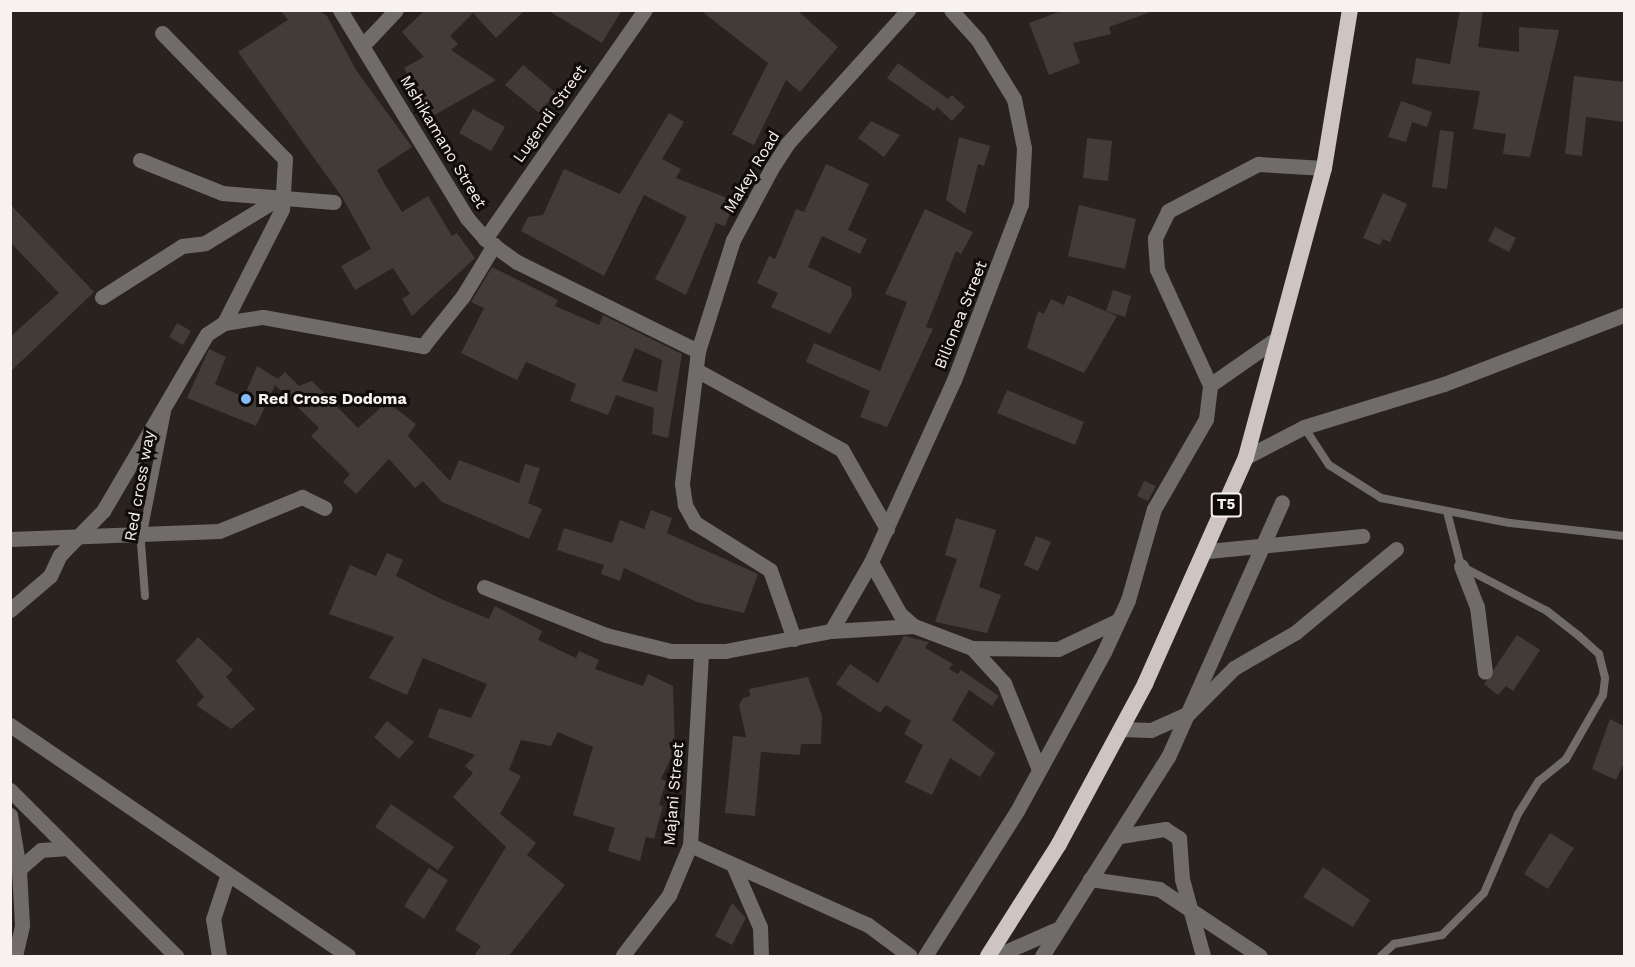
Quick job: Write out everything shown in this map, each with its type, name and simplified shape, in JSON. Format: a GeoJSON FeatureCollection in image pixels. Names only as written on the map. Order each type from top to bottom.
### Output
{"type":"FeatureCollection","features":[{"type":"Feature","properties":{"kind":"highway","name":"T5"},"geometry":{"type":"LineString","coordinates":[[988,957],[1059,844],[1120,729],[1208,551],[1246,457],[1273,341],[1324,168],[1350,10]]}},
{"type":"Feature","properties":{"kind":"street","name":"Mshikamano Street"},"geometry":{"type":"LineString","coordinates":[[340,10],[467,218],[489,242],[698,351]]}},
{"type":"Feature","properties":{"kind":"street"},"geometry":{"type":"LineString","coordinates":[[363,45],[396,10]]}},
{"type":"Feature","properties":{"kind":"street","name":"Lugendi Street"},"geometry":{"type":"LineString","coordinates":[[224,323],[262,317],[423,346],[489,242],[645,10]]}},
{"type":"Feature","properties":{"kind":"street","name":"Makey Road"},"geometry":{"type":"LineString","coordinates":[[794,639],[783,598],[762,561],[709,534],[685,505],[682,483],[698,371],[698,351],[733,240],[771,169],[787,144],[908,10]]}},
{"type":"Feature","properties":{"kind":"street","name":"Bilionea Street"},"geometry":{"type":"LineString","coordinates":[[831,631],[871,562],[887,529],[989,299],[1025,179],[1014,99],[978,40],[951,10]]}},
{"type":"Feature","properties":{"kind":"street"},"geometry":{"type":"LineString","coordinates":[[10,610],[85,535],[207,334],[224,323],[268,241],[282,196],[285,159],[162,33]]}},
{"type":"Feature","properties":{"kind":"street"},"geometry":{"type":"LineString","coordinates":[[140,160],[222,193],[282,196],[334,202]]}},
{"type":"Feature","properties":{"kind":"street"},"geometry":{"type":"LineString","coordinates":[[925,957],[1017,811],[1038,767],[1117,621],[1154,509],[1206,419],[1210,385],[1157,269],[1155,238],[1168,211],[1258,164],[1324,168]]}},
{"type":"Feature","properties":{"kind":"street"},"geometry":{"type":"LineString","coordinates":[[102,297],[182,246],[205,243],[282,196]]}},
{"type":"Feature","properties":{"kind":"street"},"geometry":{"type":"LineString","coordinates":[[1246,457],[1304,427],[1444,384],[1624,315]]}},
{"type":"Feature","properties":{"kind":"street"},"geometry":{"type":"LineString","coordinates":[[1210,385],[1273,341]]}},
{"type":"Feature","properties":{"kind":"street"},"geometry":{"type":"LineString","coordinates":[[698,371],[842,450],[887,529]]}},
{"type":"Feature","properties":{"kind":"street"},"geometry":{"type":"LineString","coordinates":[[10,539],[143,532],[219,531],[303,497],[325,508]]}},
{"type":"Feature","properties":{"kind":"street"},"geometry":{"type":"LineString","coordinates":[[1042,957],[1055,930],[1120,836],[1189,713],[1282,502]]}},
{"type":"Feature","properties":{"kind":"street"},"geometry":{"type":"LineString","coordinates":[[1208,551],[1266,542],[1362,536]]}},
{"type":"Feature","properties":{"kind":"street"},"geometry":{"type":"LineString","coordinates":[[1120,729],[1151,730],[1189,713],[1234,668],[1296,632],[1396,549]]}},
{"type":"Feature","properties":{"kind":"street"},"geometry":{"type":"LineString","coordinates":[[871,562],[900,614],[914,626],[972,648],[1019,653],[1058,649],[1117,621]]}},
{"type":"Feature","properties":{"kind":"street"},"geometry":{"type":"LineString","coordinates":[[1461,566],[1477,607],[1485,672]]}},
{"type":"Feature","properties":{"kind":"street"},"geometry":{"type":"LineString","coordinates":[[484,587],[606,635],[701,653],[831,631],[914,626]]}},
{"type":"Feature","properties":{"kind":"street"},"geometry":{"type":"LineString","coordinates":[[972,648],[1004,683],[1038,767]]}},
{"type":"Feature","properties":{"kind":"street","name":"Majani Street"},"geometry":{"type":"LineString","coordinates":[[623,955],[669,895],[690,845],[701,653]]}},
{"type":"Feature","properties":{"kind":"street"},"geometry":{"type":"LineString","coordinates":[[10,725],[348,957]]}},
{"type":"Feature","properties":{"kind":"street"},"geometry":{"type":"LineString","coordinates":[[10,790],[177,957]]}},
{"type":"Feature","properties":{"kind":"street"},"geometry":{"type":"LineString","coordinates":[[10,814],[19,869],[22,925],[15,957]]}},
{"type":"Feature","properties":{"kind":"street"},"geometry":{"type":"LineString","coordinates":[[1120,836],[1165,829],[1179,838],[1182,879],[1203,957]]}},
{"type":"Feature","properties":{"kind":"street"},"geometry":{"type":"LineString","coordinates":[[690,845],[734,867],[868,925],[910,957]]}},
{"type":"Feature","properties":{"kind":"street"},"geometry":{"type":"LineString","coordinates":[[19,869],[41,850],[68,848]]}},
{"type":"Feature","properties":{"kind":"street"},"geometry":{"type":"LineString","coordinates":[[734,867],[760,927],[761,957]]}},
{"type":"Feature","properties":{"kind":"street"},"geometry":{"type":"LineString","coordinates":[[219,957],[213,919],[228,874]]}},
{"type":"Feature","properties":{"kind":"street"},"geometry":{"type":"LineString","coordinates":[[1090,879],[1159,889],[1260,957]]}},
{"type":"Feature","properties":{"kind":"street"},"geometry":{"type":"LineString","coordinates":[[996,957],[1055,930]]}},
{"type":"Feature","properties":{"kind":"lane","name":"Red cross way"},"geometry":{"type":"LineString","coordinates":[[146,596],[143,532],[177,382]]}},
{"type":"Feature","properties":{"kind":"lane"},"geometry":{"type":"LineString","coordinates":[[1304,427],[1329,465],[1358,487],[1447,512],[1624,536]]}},
{"type":"Feature","properties":{"kind":"lane"},"geometry":{"type":"LineString","coordinates":[[1381,957],[1394,944],[1442,935],[1484,893],[1523,806],[1539,781],[1566,759],[1603,694],[1605,678],[1599,654],[1580,636],[1547,611],[1461,566],[1447,512]]}},
{"type":"Feature","properties":{"kind":"building"},"geometry":{"type":"Polygon","coordinates":[[[280,10],[319,10],[327,16],[356,70],[412,147],[377,170],[384,183],[402,212],[428,196],[452,236],[457,233],[475,258],[412,316],[402,299],[410,294],[393,268],[355,290],[341,266],[371,249],[342,197],[238,52],[288,20],[280,10]]]}},
{"type":"Feature","properties":{"kind":"building"},"geometry":{"type":"Polygon","coordinates":[[[425,10],[525,10],[496,38],[473,13],[450,36],[458,44],[451,50],[496,80],[431,117],[404,68],[424,57],[402,32],[425,10]]]}},
{"type":"Feature","properties":{"kind":"building"},"geometry":{"type":"Polygon","coordinates":[[[547,10],[622,10],[602,43],[547,10]]]}},
{"type":"Feature","properties":{"kind":"building"},"geometry":{"type":"Polygon","coordinates":[[[700,10],[797,10],[838,47],[800,92],[786,80],[754,145],[732,134],[768,63],[700,10]]]}},
{"type":"Feature","properties":{"kind":"building"},"geometry":{"type":"Polygon","coordinates":[[[1064,10],[1148,10],[1148,13],[1109,27],[1111,34],[1073,43],[1080,63],[1049,75],[1029,23],[1064,10]]]}},
{"type":"Feature","properties":{"kind":"building"},"geometry":{"type":"Polygon","coordinates":[[[1460,10],[1483,10],[1478,47],[1519,52],[1519,27],[1559,30],[1530,157],[1503,154],[1506,134],[1473,129],[1480,91],[1412,84],[1416,58],[1450,64],[1460,10]]]}},
{"type":"Feature","properties":{"kind":"building"},"geometry":{"type":"Polygon","coordinates":[[[898,63],[948,99],[952,95],[965,107],[952,121],[937,107],[934,111],[887,78],[898,63]]]}},
{"type":"Feature","properties":{"kind":"building"},"geometry":{"type":"Polygon","coordinates":[[[523,65],[556,93],[539,113],[505,85],[523,65]]]}},
{"type":"Feature","properties":{"kind":"building"},"geometry":{"type":"Polygon","coordinates":[[[1574,76],[1624,82],[1624,122],[1586,117],[1582,156],[1565,154],[1574,76]]]}},
{"type":"Feature","properties":{"kind":"building"},"geometry":{"type":"Polygon","coordinates":[[[1401,101],[1432,112],[1427,127],[1412,122],[1406,142],[1388,137],[1401,101]]]}},
{"type":"Feature","properties":{"kind":"building"},"geometry":{"type":"Polygon","coordinates":[[[473,109],[505,127],[491,151],[459,133],[473,109]]]}},
{"type":"Feature","properties":{"kind":"building"},"geometry":{"type":"Polygon","coordinates":[[[669,113],[684,122],[662,159],[681,169],[676,178],[735,201],[725,226],[716,223],[686,295],[655,279],[687,217],[644,195],[604,276],[521,231],[528,217],[543,215],[564,169],[620,194],[669,113]]]}},
{"type":"Feature","properties":{"kind":"building"},"geometry":{"type":"Polygon","coordinates":[[[871,121],[900,135],[884,157],[858,138],[871,121]]]}},
{"type":"Feature","properties":{"kind":"building"},"geometry":{"type":"Polygon","coordinates":[[[1440,130],[1454,132],[1447,189],[1432,187],[1440,130]]]}},
{"type":"Feature","properties":{"kind":"building"},"geometry":{"type":"Polygon","coordinates":[[[959,137],[990,146],[984,166],[978,164],[965,214],[946,200],[959,137]]]}},
{"type":"Feature","properties":{"kind":"building"},"geometry":{"type":"Polygon","coordinates":[[[1087,138],[1112,141],[1108,181],[1083,178],[1087,138]]]}},
{"type":"Feature","properties":{"kind":"building"},"geometry":{"type":"Polygon","coordinates":[[[826,164],[869,184],[848,230],[867,239],[860,254],[822,236],[808,267],[851,287],[852,296],[830,334],[771,307],[778,293],[757,283],[769,256],[775,259],[796,209],[804,212],[826,164]]]}},
{"type":"Feature","properties":{"kind":"building"},"geometry":{"type":"Polygon","coordinates":[[[1383,193],[1407,204],[1390,242],[1383,239],[1380,245],[1363,238],[1383,193]]]}},
{"type":"Feature","properties":{"kind":"building"},"geometry":{"type":"Polygon","coordinates":[[[10,204],[94,292],[10,372],[10,337],[59,293],[10,242],[10,204]]]}},
{"type":"Feature","properties":{"kind":"building"},"geometry":{"type":"Polygon","coordinates":[[[1079,205],[1136,219],[1125,269],[1068,256],[1079,205]]]}},
{"type":"Feature","properties":{"kind":"building"},"geometry":{"type":"Polygon","coordinates":[[[925,209],[973,232],[961,254],[956,251],[926,327],[933,329],[887,427],[860,417],[870,391],[806,362],[814,343],[880,371],[907,302],[885,294],[925,209]]]}},
{"type":"Feature","properties":{"kind":"building"},"geometry":{"type":"Polygon","coordinates":[[[1495,227],[1516,238],[1509,252],[1488,241],[1495,227]]]}},
{"type":"Feature","properties":{"kind":"building"},"geometry":{"type":"Polygon","coordinates":[[[492,267],[558,300],[555,306],[599,325],[603,315],[682,354],[668,438],[652,434],[654,408],[616,395],[608,415],[570,401],[576,384],[526,362],[517,380],[461,353],[484,308],[471,302],[492,267]],[[635,348],[622,381],[657,392],[662,360],[635,348]]]}},
{"type":"Feature","properties":{"kind":"building"},"geometry":{"type":"Polygon","coordinates":[[[1113,290],[1131,296],[1125,317],[1106,311],[1113,290]]]}},
{"type":"Feature","properties":{"kind":"building"},"geometry":{"type":"Polygon","coordinates":[[[1068,295],[1117,316],[1084,373],[1027,348],[1038,311],[1044,314],[1051,299],[1064,305],[1068,295]]]}},
{"type":"Feature","properties":{"kind":"building"},"geometry":{"type":"Polygon","coordinates":[[[177,323],[191,331],[183,345],[169,337],[177,323]]]}},
{"type":"Feature","properties":{"kind":"building"},"geometry":{"type":"Polygon","coordinates":[[[209,349],[226,357],[215,384],[244,397],[257,366],[278,379],[285,372],[299,386],[312,381],[358,428],[387,402],[416,424],[408,436],[450,481],[459,460],[519,483],[525,464],[540,468],[528,503],[542,509],[529,539],[442,502],[423,481],[415,488],[389,459],[356,494],[343,482],[350,474],[311,436],[319,428],[275,385],[256,426],[187,398],[209,349]]]}},
{"type":"Feature","properties":{"kind":"building"},"geometry":{"type":"Polygon","coordinates":[[[1007,390],[1084,422],[1075,445],[997,413],[1007,390]]]}},
{"type":"Feature","properties":{"kind":"building"},"geometry":{"type":"Polygon","coordinates":[[[1144,481],[1156,486],[1148,501],[1137,496],[1144,481]]]}},
{"type":"Feature","properties":{"kind":"building"},"geometry":{"type":"Polygon","coordinates":[[[651,510],[672,518],[667,533],[758,574],[744,613],[697,602],[624,568],[620,581],[601,574],[604,565],[557,550],[564,528],[612,543],[620,520],[644,529],[651,510]]]}},
{"type":"Feature","properties":{"kind":"building"},"geometry":{"type":"Polygon","coordinates":[[[956,518],[996,530],[979,587],[1001,595],[987,633],[935,622],[957,559],[945,555],[956,518]]]}},
{"type":"Feature","properties":{"kind":"building"},"geometry":{"type":"Polygon","coordinates":[[[1036,536],[1051,542],[1038,571],[1024,565],[1036,536]]]}},
{"type":"Feature","properties":{"kind":"building"},"geometry":{"type":"Polygon","coordinates":[[[387,553],[403,560],[396,576],[441,599],[489,619],[495,606],[542,631],[538,640],[576,658],[579,651],[599,660],[595,669],[643,686],[648,674],[673,686],[675,749],[661,779],[666,781],[659,805],[663,806],[654,839],[646,837],[640,861],[608,851],[615,828],[573,815],[593,747],[558,732],[551,746],[521,740],[509,770],[521,776],[500,814],[536,843],[527,855],[565,885],[508,957],[473,957],[481,946],[455,930],[506,847],[453,797],[473,773],[465,766],[475,755],[428,737],[439,708],[471,718],[487,684],[423,658],[407,695],[369,678],[394,637],[329,614],[350,565],[376,576],[387,553]]]}},
{"type":"Feature","properties":{"kind":"building"},"geometry":{"type":"Polygon","coordinates":[[[1517,635],[1540,650],[1513,691],[1506,686],[1498,695],[1484,684],[1517,635]]]}},
{"type":"Feature","properties":{"kind":"building"},"geometry":{"type":"Polygon","coordinates":[[[904,636],[929,642],[925,648],[953,664],[949,669],[958,674],[961,670],[999,696],[992,706],[969,690],[952,720],[995,753],[980,777],[950,758],[932,795],[905,782],[923,745],[904,734],[911,721],[886,705],[880,713],[836,684],[850,664],[878,683],[904,636]]]}},
{"type":"Feature","properties":{"kind":"building"},"geometry":{"type":"Polygon","coordinates":[[[198,637],[233,670],[226,677],[255,709],[231,729],[196,705],[204,697],[176,661],[198,637]]]}},
{"type":"Feature","properties":{"kind":"building"},"geometry":{"type":"Polygon","coordinates":[[[808,677],[822,716],[821,744],[801,744],[800,755],[761,752],[755,816],[725,813],[733,736],[746,737],[739,705],[743,698],[750,696],[749,689],[808,677]]]}},
{"type":"Feature","properties":{"kind":"building"},"geometry":{"type":"Polygon","coordinates":[[[1610,719],[1624,726],[1624,763],[1616,780],[1592,769],[1610,719]]]}},
{"type":"Feature","properties":{"kind":"building"},"geometry":{"type":"Polygon","coordinates":[[[387,721],[414,742],[399,759],[374,737],[387,721]]]}},
{"type":"Feature","properties":{"kind":"building"},"geometry":{"type":"Polygon","coordinates":[[[391,804],[454,847],[438,870],[375,827],[391,804]]]}},
{"type":"Feature","properties":{"kind":"building"},"geometry":{"type":"Polygon","coordinates":[[[1550,833],[1574,848],[1548,889],[1524,874],[1550,833]]]}},
{"type":"Feature","properties":{"kind":"building"},"geometry":{"type":"Polygon","coordinates":[[[1323,867],[1370,900],[1353,927],[1303,897],[1323,867]]]}},
{"type":"Feature","properties":{"kind":"building"},"geometry":{"type":"Polygon","coordinates":[[[429,868],[448,880],[424,919],[404,906],[429,868]]]}},
{"type":"Feature","properties":{"kind":"building"},"geometry":{"type":"Polygon","coordinates":[[[732,903],[746,918],[732,945],[715,936],[732,903]]]}},
{"type":"Feature","properties":{"kind":"place","name":"Red Cross Dodoma"},"geometry":{"type":"Point","coordinates":[246,399]}}]}
